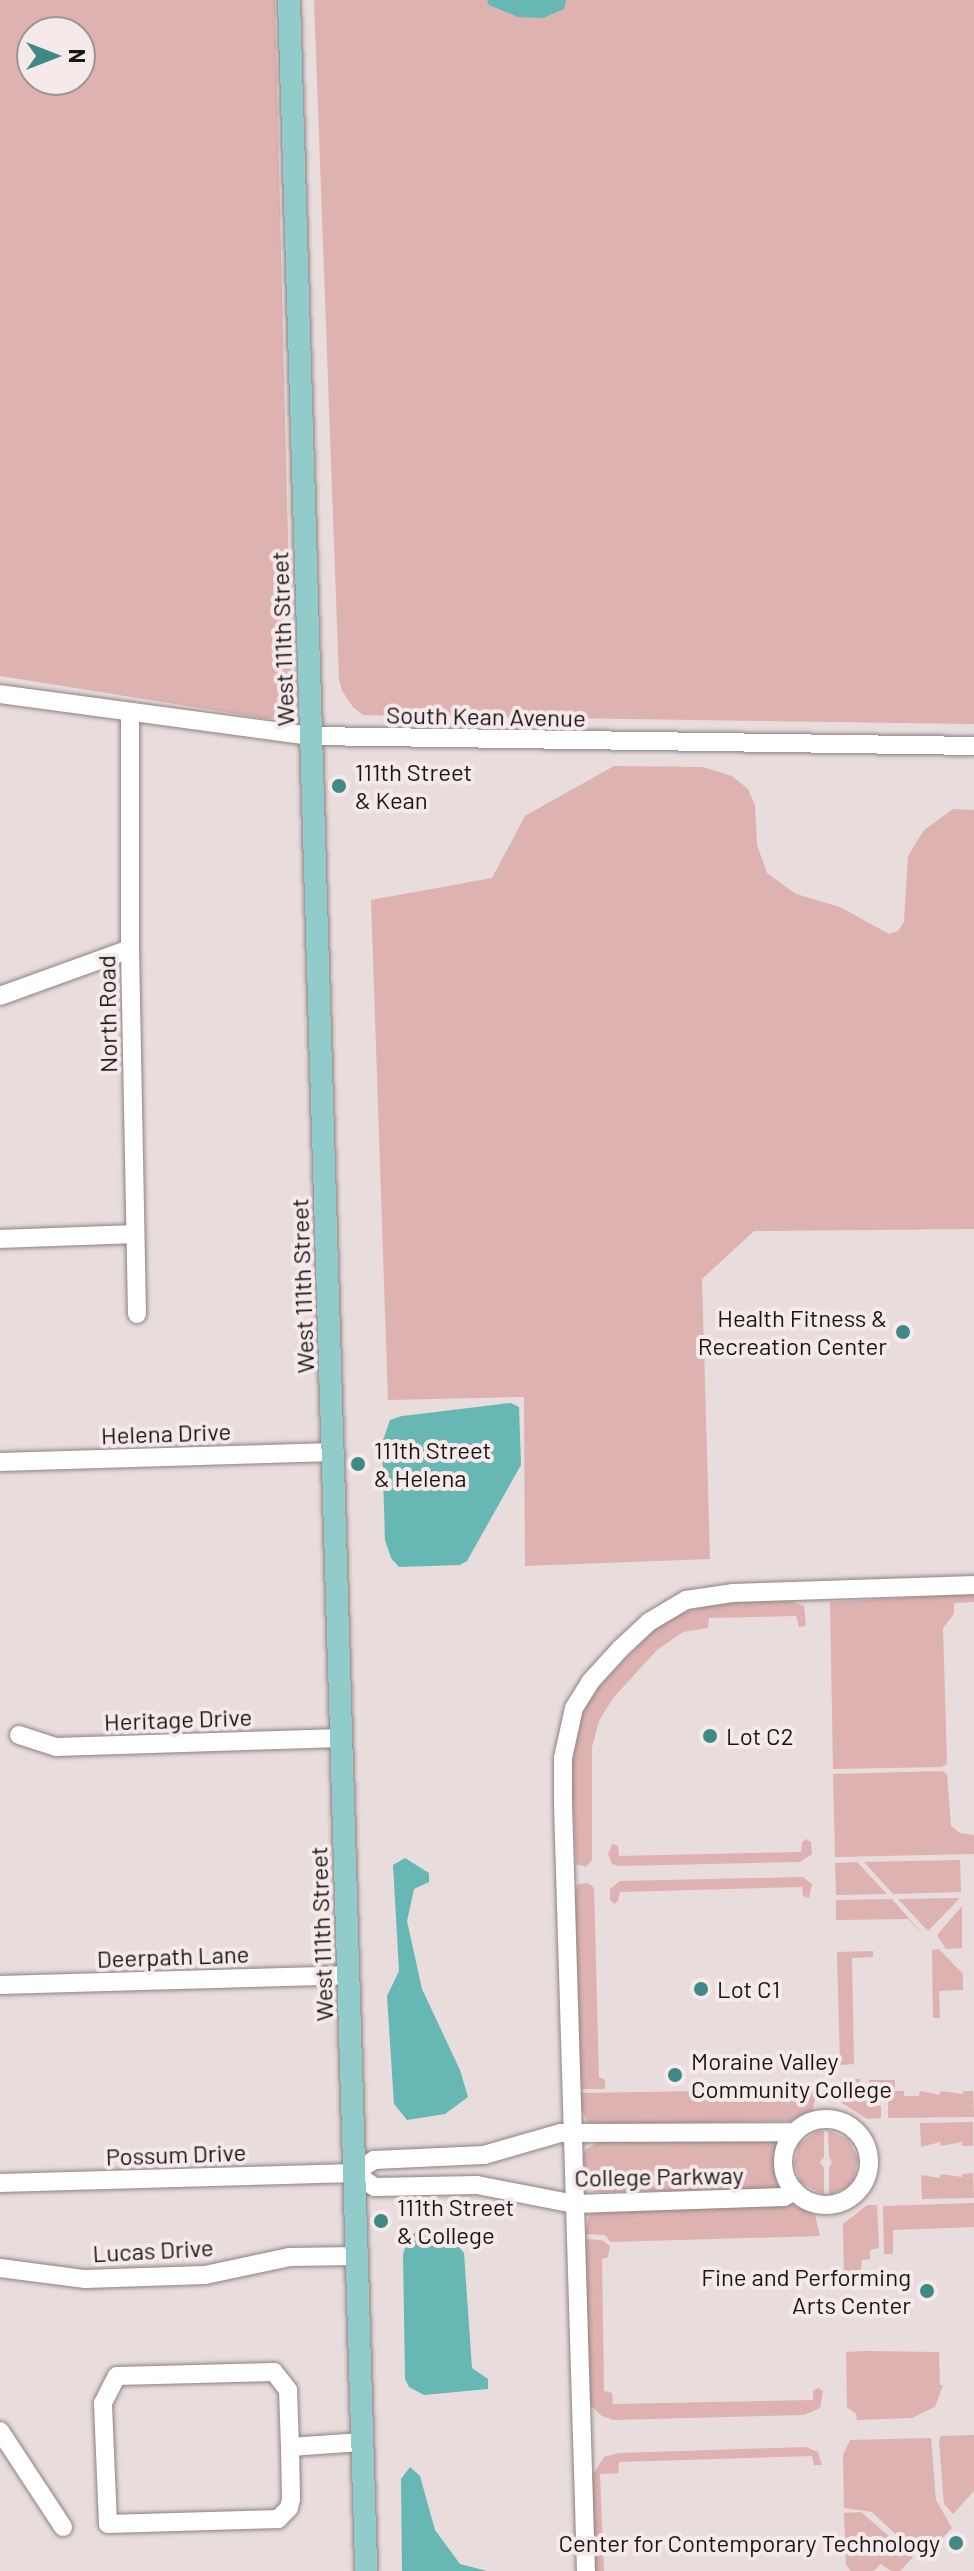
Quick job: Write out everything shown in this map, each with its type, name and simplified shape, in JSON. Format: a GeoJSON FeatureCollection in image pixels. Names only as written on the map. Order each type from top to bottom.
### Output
{"type":"FeatureCollection","features":[{"type":"Feature","properties":{"kind":"main road","name":"West 111th Street"},"geometry":{"type":"LineString","coordinates":[[289,0],[366,2571]]}},
{"type":"Feature","properties":{"kind":"street","name":"South Kean Avenue"},"geometry":{"type":"LineString","coordinates":[[0,694],[130,714],[311,736],[974,746]]}},
{"type":"Feature","properties":{"kind":"street","name":"North Road"},"geometry":{"type":"LineString","coordinates":[[130,714],[130,949],[137,1314]]}},
{"type":"Feature","properties":{"kind":"street"},"geometry":{"type":"LineString","coordinates":[[0,996],[130,949]]}},
{"type":"Feature","properties":{"kind":"street"},"geometry":{"type":"LineString","coordinates":[[0,1239],[135,1234]]}},
{"type":"Feature","properties":{"kind":"street","name":"Helena Drive"},"geometry":{"type":"LineString","coordinates":[[0,1462],[333,1452]]}},
{"type":"Feature","properties":{"kind":"street"},"geometry":{"type":"LineString","coordinates":[[586,2571],[563,1758],[574,1708],[590,1682],[649,1622],[686,1600],[733,1593],[974,1585]]}},
{"type":"Feature","properties":{"kind":"street","name":"Heritage Drive"},"geometry":{"type":"LineString","coordinates":[[19,1735],[56,1747],[341,1738]]}},
{"type":"Feature","properties":{"kind":"street","name":"Deerpath Lane"},"geometry":{"type":"LineString","coordinates":[[0,1985],[348,1975]]}},
{"type":"Feature","properties":{"kind":"street","name":"College Parkway"},"geometry":{"type":"LineString","coordinates":[[825,2119],[847,2124],[866,2147],[869,2162],[867,2176],[848,2199],[825,2206],[803,2199],[794,2191],[784,2197],[575,2204],[477,2185],[375,2187],[354,2173],[374,2160],[484,2155],[572,2132],[780,2129],[794,2132],[813,2121],[825,2119]]}},
{"type":"Feature","properties":{"kind":"street"},"geometry":{"type":"LineString","coordinates":[[794,2132],[783,2155],[787,2181],[794,2191]]}},
{"type":"Feature","properties":{"kind":"street","name":"Possum Drive"},"geometry":{"type":"LineString","coordinates":[[0,2183],[354,2173]]}},
{"type":"Feature","properties":{"kind":"street","name":"Lucas Drive"},"geometry":{"type":"LineString","coordinates":[[0,2268],[85,2279],[205,2275],[290,2257],[356,2256]]}},
{"type":"Feature","properties":{"kind":"street"},"geometry":{"type":"LineString","coordinates":[[274,2372],[288,2390],[290,2447],[291,2499],[285,2515],[278,2519],[108,2524],[103,2403],[117,2376],[274,2372]]}},
{"type":"Feature","properties":{"kind":"street"},"geometry":{"type":"LineString","coordinates":[[0,2431],[63,2527]]}},
{"type":"Feature","properties":{"kind":"street"},"geometry":{"type":"LineString","coordinates":[[290,2447],[362,2442]]}},
{"type":"Feature","properties":{"kind":"shaded area"},"geometry":{"type":"Polygon","coordinates":[[[0,0],[275,0],[292,705],[280,716],[269,719],[0,676],[0,0]]]}},
{"type":"Feature","properties":{"kind":"shaded area"},"geometry":{"type":"Polygon","coordinates":[[[314,0],[974,0],[974,724],[363,715],[353,707],[342,691],[339,679],[314,0]]]}},
{"type":"Feature","properties":{"kind":"shaded area"},"geometry":{"type":"Polygon","coordinates":[[[614,766],[703,767],[732,776],[748,789],[755,805],[757,845],[767,873],[796,894],[840,907],[889,934],[898,931],[904,922],[908,856],[924,830],[953,809],[974,810],[974,1229],[754,1231],[702,1279],[710,1559],[525,1566],[524,1397],[388,1400],[371,900],[492,878],[525,816],[614,766]]]}},
{"type":"Feature","properties":{"kind":"shaded area"},"geometry":{"type":"Polygon","coordinates":[[[974,1594],[974,1602],[954,1603],[954,1614],[943,1628],[947,1764],[941,1767],[833,1769],[830,1602],[974,1594]]]}},
{"type":"Feature","properties":{"kind":"shaded area"},"geometry":{"type":"Polygon","coordinates":[[[789,1601],[804,1606],[806,1626],[799,1627],[796,1616],[709,1618],[708,1628],[683,1632],[657,1650],[613,1698],[599,1721],[592,1747],[592,1860],[586,1867],[576,1864],[571,1760],[582,1713],[597,1688],[658,1626],[681,1613],[720,1603],[789,1601]]]}},
{"type":"Feature","properties":{"kind":"shaded area"},"geometry":{"type":"Polygon","coordinates":[[[942,1771],[947,1774],[951,1826],[960,1833],[974,1835],[974,1854],[835,1857],[833,1774],[942,1771]]]}},
{"type":"Feature","properties":{"kind":"shaded area"},"geometry":{"type":"Polygon","coordinates":[[[806,1839],[811,1842],[812,1854],[800,1862],[619,1866],[612,1864],[608,1854],[612,1844],[618,1846],[619,1856],[801,1852],[802,1842],[806,1839]]]}},
{"type":"Feature","properties":{"kind":"shaded area"},"geometry":{"type":"Polygon","coordinates":[[[960,1860],[961,1892],[893,1894],[864,1862],[960,1860]]]}},
{"type":"Feature","properties":{"kind":"shaded area"},"geometry":{"type":"Polygon","coordinates":[[[857,1862],[887,1894],[836,1895],[835,1863],[857,1862]]]}},
{"type":"Feature","properties":{"kind":"shaded area"},"geometry":{"type":"Polygon","coordinates":[[[803,1877],[812,1884],[809,1898],[803,1896],[802,1887],[620,1892],[615,1904],[610,1900],[610,1889],[620,1881],[803,1877]]]}},
{"type":"Feature","properties":{"kind":"shaded area"},"geometry":{"type":"Polygon","coordinates":[[[588,1883],[594,1888],[599,2077],[605,2080],[605,2089],[581,2089],[575,1892],[578,1884],[588,1883]]]}},
{"type":"Feature","properties":{"kind":"shaded area"},"geometry":{"type":"Polygon","coordinates":[[[960,1898],[928,1931],[898,1899],[960,1898]]]}},
{"type":"Feature","properties":{"kind":"shaded area"},"geometry":{"type":"Polygon","coordinates":[[[892,1899],[925,1937],[908,1919],[836,1920],[836,1900],[892,1899]]]}},
{"type":"Feature","properties":{"kind":"shaded area"},"geometry":{"type":"Polygon","coordinates":[[[962,1906],[962,1948],[946,1949],[937,1935],[962,1906]]]}},
{"type":"Feature","properties":{"kind":"shaded area"},"geometry":{"type":"Polygon","coordinates":[[[939,1949],[963,1974],[963,1990],[939,1991],[940,2018],[933,2018],[932,1950],[939,1949]]]}},
{"type":"Feature","properties":{"kind":"shaded area"},"geometry":{"type":"Polygon","coordinates":[[[873,1951],[873,1957],[852,1958],[854,2064],[840,2065],[837,1952],[873,1951]]]}},
{"type":"Feature","properties":{"kind":"shaded area"},"geometry":{"type":"Polygon","coordinates":[[[840,2079],[860,2079],[861,2094],[872,2094],[873,2105],[881,2106],[881,2118],[867,2119],[842,2103],[840,2079]]]}},
{"type":"Feature","properties":{"kind":"shaded area"},"geometry":{"type":"Polygon","coordinates":[[[869,2080],[895,2080],[895,2091],[904,2091],[904,2096],[919,2096],[920,2091],[940,2095],[940,2091],[963,2094],[963,2091],[973,2091],[974,2117],[888,2118],[888,2087],[869,2086],[869,2080]]]}},
{"type":"Feature","properties":{"kind":"shaded area"},"geometry":{"type":"Polygon","coordinates":[[[817,2089],[813,2110],[791,2121],[599,2125],[588,2122],[581,2109],[581,2093],[817,2089]]]}},
{"type":"Feature","properties":{"kind":"shaded area"},"geometry":{"type":"Polygon","coordinates":[[[973,2122],[973,2146],[962,2146],[962,2142],[941,2146],[940,2142],[921,2147],[920,2123],[973,2122]]]}},
{"type":"Feature","properties":{"kind":"shaded area"},"geometry":{"type":"Polygon","coordinates":[[[828,2130],[848,2139],[858,2158],[854,2179],[848,2187],[829,2195],[829,2168],[832,2162],[828,2130]]]}},
{"type":"Feature","properties":{"kind":"shaded area"},"geometry":{"type":"Polygon","coordinates":[[[817,2131],[824,2131],[824,2157],[820,2162],[824,2168],[824,2195],[801,2183],[794,2164],[799,2144],[817,2131]]]}},
{"type":"Feature","properties":{"kind":"shaded area"},"geometry":{"type":"Polygon","coordinates":[[[600,2141],[779,2141],[774,2168],[780,2187],[775,2190],[594,2192],[584,2178],[583,2157],[585,2150],[600,2141]]]}},
{"type":"Feature","properties":{"kind":"shaded area"},"geometry":{"type":"Polygon","coordinates":[[[973,2173],[974,2198],[922,2199],[921,2175],[940,2178],[941,2174],[962,2177],[962,2174],[973,2173]]]}},
{"type":"Feature","properties":{"kind":"shaded area"},"geometry":{"type":"Polygon","coordinates":[[[974,2203],[974,2227],[893,2230],[893,2254],[884,2254],[883,2206],[974,2203]]]}},
{"type":"Feature","properties":{"kind":"shaded area"},"geometry":{"type":"Polygon","coordinates":[[[793,2205],[815,2215],[820,2236],[611,2242],[605,2235],[585,2234],[589,2215],[603,2209],[793,2205]]]}},
{"type":"Feature","properties":{"kind":"shaded area"},"geometry":{"type":"Polygon","coordinates":[[[867,2205],[877,2205],[879,2248],[870,2250],[870,2259],[862,2260],[860,2281],[844,2283],[843,2224],[867,2205]]]}},
{"type":"Feature","properties":{"kind":"shaded area"},"geometry":{"type":"Polygon","coordinates":[[[585,2239],[602,2240],[610,2246],[608,2257],[602,2259],[604,2391],[612,2393],[613,2404],[813,2400],[813,2391],[818,2388],[823,2391],[820,2408],[804,2415],[613,2420],[602,2416],[591,2406],[589,2393],[585,2239]]]}},
{"type":"Feature","properties":{"kind":"shaded area"},"geometry":{"type":"Polygon","coordinates":[[[846,2352],[939,2352],[940,2385],[943,2385],[935,2407],[912,2418],[857,2420],[856,2414],[847,2407],[846,2352]]]}},
{"type":"Feature","properties":{"kind":"shaded area"},"geometry":{"type":"Polygon","coordinates":[[[974,2435],[974,2491],[953,2514],[944,2504],[939,2440],[941,2436],[974,2435]]]}},
{"type":"Feature","properties":{"kind":"shaded area"},"geometry":{"type":"Polygon","coordinates":[[[931,2438],[936,2500],[952,2528],[922,2559],[872,2512],[844,2508],[843,2455],[850,2440],[931,2438]]]}},
{"type":"Feature","properties":{"kind":"shaded area"},"geometry":{"type":"Polygon","coordinates":[[[806,2447],[818,2452],[822,2465],[814,2465],[812,2456],[619,2462],[618,2473],[600,2474],[604,2571],[595,2571],[592,2476],[604,2457],[619,2453],[806,2447]]]}},
{"type":"Feature","properties":{"kind":"shaded area"},"geometry":{"type":"Polygon","coordinates":[[[861,2512],[913,2557],[900,2571],[891,2571],[881,2564],[873,2571],[851,2571],[846,2565],[844,2513],[861,2512]]]}},
{"type":"Feature","properties":{"kind":"water"},"geometry":{"type":"Polygon","coordinates":[[[487,0],[566,0],[564,9],[543,18],[518,17],[489,5],[487,0]]]}},
{"type":"Feature","properties":{"kind":"water"},"geometry":{"type":"Polygon","coordinates":[[[511,1403],[519,1407],[521,1465],[467,1561],[460,1565],[399,1567],[391,1558],[385,1540],[382,1443],[390,1420],[511,1403]]]}},
{"type":"Feature","properties":{"kind":"water"},"geometry":{"type":"Polygon","coordinates":[[[405,1858],[429,1873],[429,1882],[414,1889],[407,1921],[422,1989],[460,2070],[468,2097],[445,2114],[407,2120],[394,2104],[387,1996],[399,1971],[393,1865],[405,1858]]]}},
{"type":"Feature","properties":{"kind":"water"},"geometry":{"type":"Polygon","coordinates":[[[427,2227],[446,2232],[464,2253],[472,2368],[488,2379],[488,2389],[424,2395],[409,2387],[405,2379],[403,2255],[406,2243],[418,2229],[427,2227]]]}},
{"type":"Feature","properties":{"kind":"water"},"geometry":{"type":"Polygon","coordinates":[[[410,2467],[420,2476],[435,2530],[460,2564],[487,2571],[402,2571],[401,2479],[410,2467]]]}},
{"type":"Feature","properties":{"kind":"place","name":"111th Street & Kean"},"geometry":{"type":"Point","coordinates":[339,786]}},
{"type":"Feature","properties":{"kind":"place","name":"Health Fitness & Recreation Center"},"geometry":{"type":"Point","coordinates":[903,1332]}},
{"type":"Feature","properties":{"kind":"place","name":"111th Street & Helena"},"geometry":{"type":"Point","coordinates":[358,1464]}},
{"type":"Feature","properties":{"kind":"place","name":"Lot C2"},"geometry":{"type":"Point","coordinates":[710,1736]}},
{"type":"Feature","properties":{"kind":"place","name":"Lot C1"},"geometry":{"type":"Point","coordinates":[701,1989]}},
{"type":"Feature","properties":{"kind":"place","name":"Moraine Valley Community College"},"geometry":{"type":"Point","coordinates":[675,2075]}},
{"type":"Feature","properties":{"kind":"place","name":"111th Street & College"},"geometry":{"type":"Point","coordinates":[381,2221]}},
{"type":"Feature","properties":{"kind":"place","name":"Fine and Performing Arts Center"},"geometry":{"type":"Point","coordinates":[927,2291]}},
{"type":"Feature","properties":{"kind":"place","name":"Center for Contemporary Technology"},"geometry":{"type":"Point","coordinates":[956,2543]}}]}
